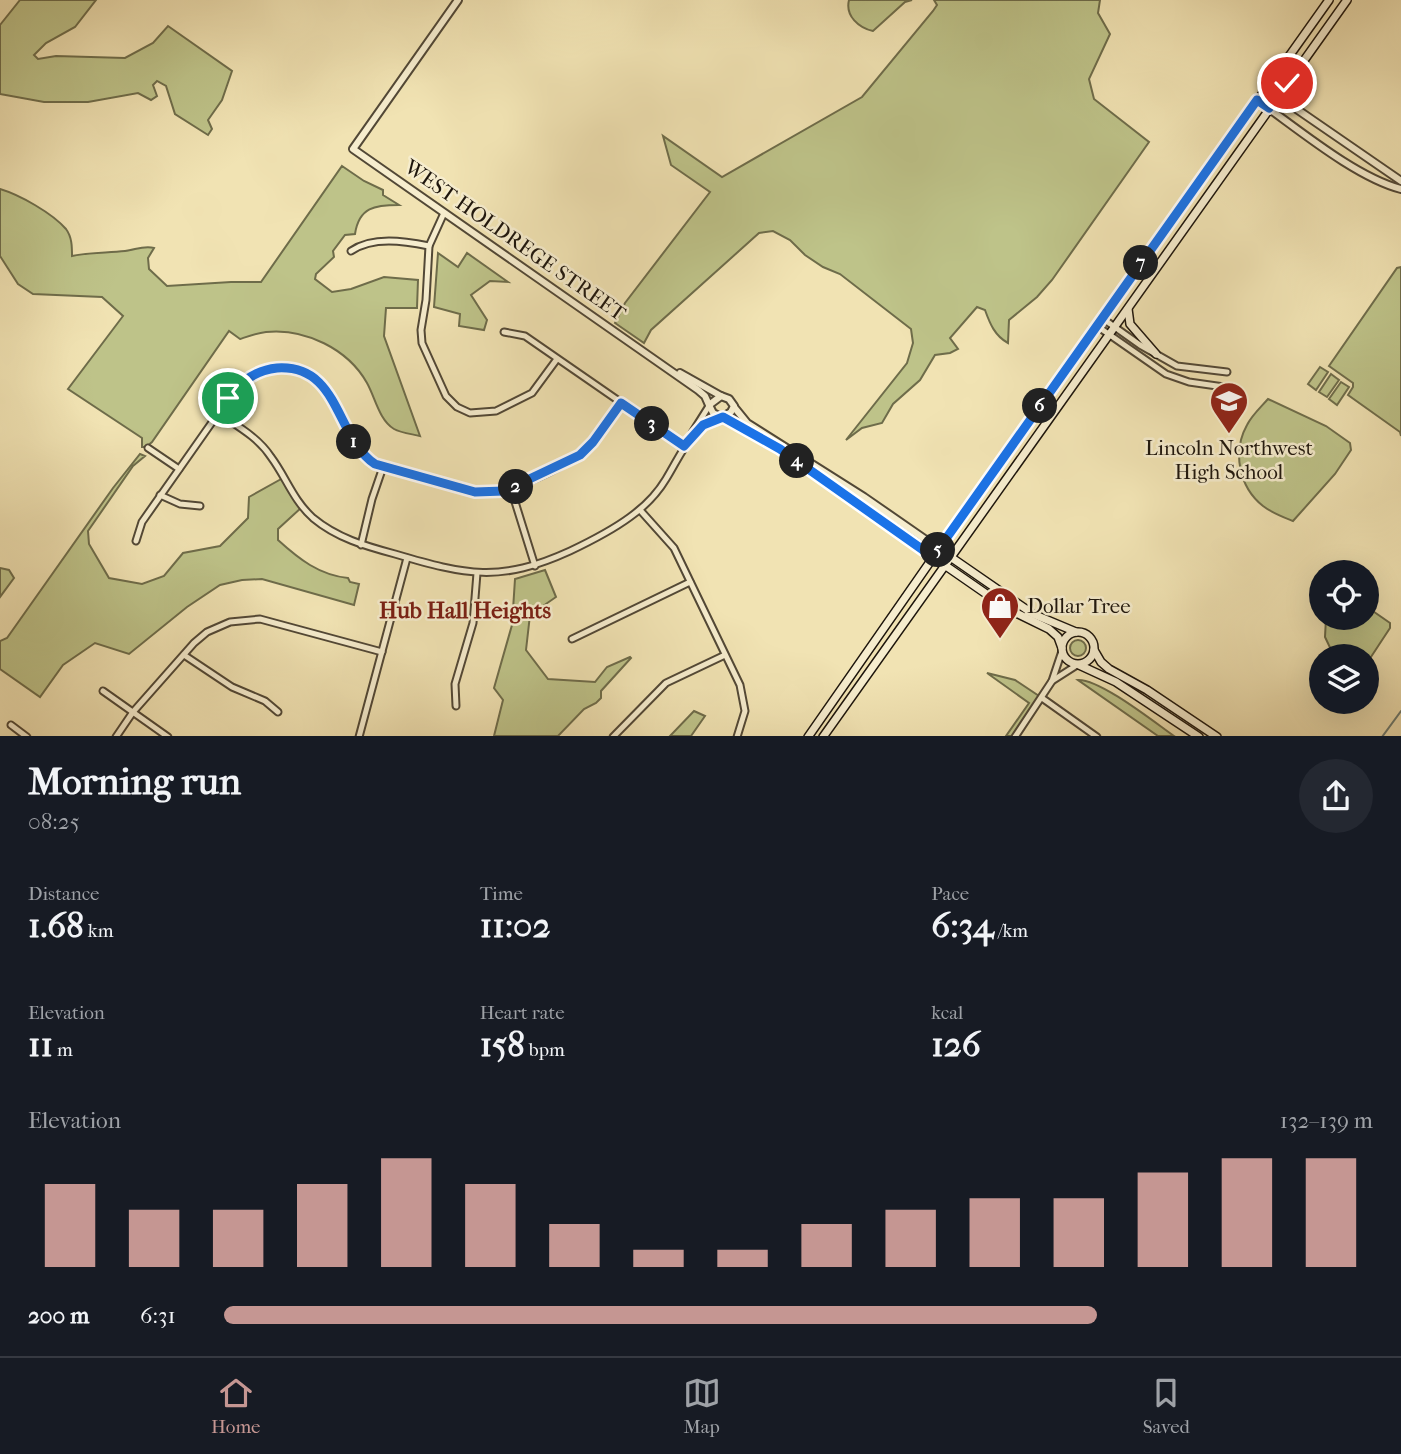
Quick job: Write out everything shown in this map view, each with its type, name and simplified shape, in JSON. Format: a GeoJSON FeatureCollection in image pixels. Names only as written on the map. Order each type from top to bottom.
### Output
{"type":"FeatureCollection","features":[{"type":"Feature","properties":{"kind":"main road"},"geometry":{"type":"LineString","coordinates":[[809,736],[939,548],[1329,0]]}},
{"type":"Feature","properties":{"kind":"main road"},"geometry":{"type":"LineString","coordinates":[[824,736],[1347,0]]}},
{"type":"Feature","properties":{"kind":"main road"},"geometry":{"type":"LineString","coordinates":[[1128,308],[1130,324],[1156,354]]}},
{"type":"Feature","properties":{"kind":"main road"},"geometry":{"type":"LineString","coordinates":[[939,548],[1033,614],[1089,636],[1101,662],[1109,669],[1147,690],[1216,736]]}},
{"type":"Feature","properties":{"kind":"main road"},"geometry":{"type":"LineString","coordinates":[[933,557],[1018,615],[1054,632],[1067,660],[1116,682],[1197,736]]}},
{"type":"Feature","properties":{"kind":"main road"},"geometry":{"type":"LineString","coordinates":[[1062,650],[1068,636],[1076,632]]}},
{"type":"Feature","properties":{"kind":"main road"},"geometry":{"type":"LineString","coordinates":[[1078,665],[1091,659],[1094,650]]}},
{"type":"Feature","properties":{"kind":"street","name":"WEST HOLDREGE STREET"},"geometry":{"type":"LineString","coordinates":[[458,0],[353,149],[703,393],[709,406],[722,417]]}},
{"type":"Feature","properties":{"kind":"street"},"geometry":{"type":"LineString","coordinates":[[1266,88],[1401,181]]}},
{"type":"Feature","properties":{"kind":"street"},"geometry":{"type":"LineString","coordinates":[[1257,100],[1353,168],[1401,191]]}},
{"type":"Feature","properties":{"kind":"street"},"geometry":{"type":"LineString","coordinates":[[444,213],[429,246],[421,336],[443,390],[451,402],[471,413],[496,411],[531,393],[557,359]]}},
{"type":"Feature","properties":{"kind":"street"},"geometry":{"type":"LineString","coordinates":[[351,251],[358,246],[379,242],[429,246]]}},
{"type":"Feature","properties":{"kind":"street"},"geometry":{"type":"LineString","coordinates":[[1102,318],[1156,354],[1185,369],[1227,372]]}},
{"type":"Feature","properties":{"kind":"street"},"geometry":{"type":"LineString","coordinates":[[1097,326],[1166,374],[1189,382],[1224,387]]}},
{"type":"Feature","properties":{"kind":"street"},"geometry":{"type":"LineString","coordinates":[[504,332],[525,336],[684,446]]}},
{"type":"Feature","properties":{"kind":"street","name":"WEST HOLDREGE STREET"},"geometry":{"type":"LineString","coordinates":[[657,360],[731,401],[734,408]]}},
{"type":"Feature","properties":{"kind":"street"},"geometry":{"type":"LineString","coordinates":[[136,541],[142,522],[160,495],[243,381],[273,368],[296,370],[318,381],[333,399],[358,449],[368,459],[383,467],[475,492],[511,489],[580,455],[593,442],[621,403]]}},
{"type":"Feature","properties":{"kind":"street"},"geometry":{"type":"LineString","coordinates":[[691,436],[709,406],[721,396]]}},
{"type":"Feature","properties":{"kind":"street"},"geometry":{"type":"LineString","coordinates":[[218,413],[264,447],[293,496],[312,517],[335,533],[361,545],[456,570],[501,573],[535,566],[606,533],[640,510],[663,484],[691,436],[703,425],[729,414],[734,408],[747,423],[939,548]]}},
{"type":"Feature","properties":{"kind":"street"},"geometry":{"type":"LineString","coordinates":[[722,417],[780,449],[933,557]]}},
{"type":"Feature","properties":{"kind":"street"},"geometry":{"type":"LineString","coordinates":[[148,448],[179,469]]}},
{"type":"Feature","properties":{"kind":"street"},"geometry":{"type":"LineString","coordinates":[[361,545],[383,467]]}},
{"type":"Feature","properties":{"kind":"street"},"geometry":{"type":"LineString","coordinates":[[511,489],[535,566]]}},
{"type":"Feature","properties":{"kind":"street"},"geometry":{"type":"LineString","coordinates":[[160,495],[180,504],[200,506]]}},
{"type":"Feature","properties":{"kind":"street"},"geometry":{"type":"LineString","coordinates":[[640,510],[674,548],[743,694],[745,715],[737,736]]}},
{"type":"Feature","properties":{"kind":"street"},"geometry":{"type":"LineString","coordinates":[[359,736],[407,558]]}},
{"type":"Feature","properties":{"kind":"street"},"geometry":{"type":"LineString","coordinates":[[456,706],[455,684],[473,623],[477,573]]}},
{"type":"Feature","properties":{"kind":"street"},"geometry":{"type":"LineString","coordinates":[[572,639],[690,582]]}},
{"type":"Feature","properties":{"kind":"street"},"geometry":{"type":"LineString","coordinates":[[117,736],[133,712],[184,655],[207,632],[230,622],[249,619],[279,624],[382,652]]}},
{"type":"Feature","properties":{"kind":"street"},"geometry":{"type":"LineString","coordinates":[[1016,736],[1052,681],[1062,650]]}},
{"type":"Feature","properties":{"kind":"street"},"geometry":{"type":"LineString","coordinates":[[184,655],[232,687],[265,701],[278,712]]}},
{"type":"Feature","properties":{"kind":"street"},"geometry":{"type":"LineString","coordinates":[[614,736],[666,683],[725,655]]}},
{"type":"Feature","properties":{"kind":"street"},"geometry":{"type":"LineString","coordinates":[[1052,681],[1078,665]]}},
{"type":"Feature","properties":{"kind":"street"},"geometry":{"type":"LineString","coordinates":[[103,691],[167,736]]}},
{"type":"Feature","properties":{"kind":"street"},"geometry":{"type":"LineString","coordinates":[[1042,698],[1096,736]]}},
{"type":"Feature","properties":{"kind":"street"},"geometry":{"type":"LineString","coordinates":[[11,725],[26,736]]}},
{"type":"Feature","properties":{"kind":"green space"},"geometry":{"type":"Polygon","coordinates":[[[20,0],[96,0],[75,27],[46,43],[34,55],[38,59],[56,56],[125,58],[153,43],[168,26],[232,71],[222,100],[208,120],[212,129],[208,135],[175,114],[166,86],[157,81],[153,85],[157,96],[151,100],[138,93],[88,102],[44,102],[0,94],[0,25],[20,0]]]}},
{"type":"Feature","properties":{"kind":"green space"},"geometry":{"type":"Polygon","coordinates":[[[849,0],[912,0],[905,2],[873,31],[854,20],[849,11],[849,0]]]}},
{"type":"Feature","properties":{"kind":"green space"},"geometry":{"type":"Polygon","coordinates":[[[934,0],[1100,0],[1098,13],[1110,34],[1089,79],[1094,99],[1149,142],[1052,280],[1037,297],[1009,320],[1008,343],[993,329],[985,310],[977,307],[950,338],[958,349],[935,355],[920,380],[893,404],[882,423],[862,428],[846,440],[907,363],[913,343],[911,329],[840,274],[823,267],[805,255],[790,240],[773,231],[759,233],[651,330],[644,343],[615,323],[625,303],[710,192],[671,165],[663,136],[722,177],[862,97],[933,11],[937,5],[934,0]]]}},
{"type":"Feature","properties":{"kind":"green space"},"geometry":{"type":"Polygon","coordinates":[[[342,166],[383,190],[383,195],[399,205],[376,207],[364,213],[355,234],[345,235],[333,251],[334,257],[316,274],[315,279],[332,292],[351,289],[384,277],[418,280],[417,308],[386,308],[384,336],[420,436],[400,432],[389,425],[359,371],[349,360],[324,343],[310,337],[281,332],[263,332],[240,339],[229,331],[152,442],[142,447],[142,438],[68,389],[123,316],[102,297],[33,294],[18,284],[0,256],[0,189],[35,205],[60,223],[69,235],[72,256],[150,247],[154,248],[148,258],[149,269],[167,286],[261,282],[342,166]]]}},
{"type":"Feature","properties":{"kind":"green space"},"geometry":{"type":"Polygon","coordinates":[[[438,253],[458,267],[467,253],[508,282],[490,281],[471,295],[487,320],[484,330],[459,326],[460,314],[434,307],[438,253]]]}},
{"type":"Feature","properties":{"kind":"green space"},"geometry":{"type":"Polygon","coordinates":[[[1401,267],[1401,436],[1400,432],[1348,395],[1353,383],[1329,366],[1397,268],[1401,267]]]}},
{"type":"Feature","properties":{"kind":"green space"},"geometry":{"type":"Polygon","coordinates":[[[1320,367],[1328,372],[1316,390],[1308,384],[1320,367]]]}},
{"type":"Feature","properties":{"kind":"green space"},"geometry":{"type":"Polygon","coordinates":[[[1331,374],[1339,380],[1327,397],[1319,392],[1331,374]]]}},
{"type":"Feature","properties":{"kind":"green space"},"geometry":{"type":"Polygon","coordinates":[[[1341,382],[1349,387],[1337,405],[1329,399],[1341,382]]]}},
{"type":"Feature","properties":{"kind":"green space"},"geometry":{"type":"Polygon","coordinates":[[[1268,399],[1326,426],[1350,443],[1351,450],[1335,474],[1293,521],[1270,511],[1255,498],[1243,479],[1240,468],[1242,435],[1251,418],[1268,399]]]}},
{"type":"Feature","properties":{"kind":"green space"},"geometry":{"type":"Polygon","coordinates":[[[140,454],[145,456],[133,466],[88,531],[89,544],[109,578],[142,584],[164,576],[183,553],[220,546],[248,518],[249,497],[283,478],[302,507],[278,529],[278,540],[310,565],[359,584],[354,605],[262,579],[220,585],[187,607],[129,654],[95,643],[63,665],[40,697],[0,669],[0,641],[7,638],[140,454]]]}},
{"type":"Feature","properties":{"kind":"green space"},"geometry":{"type":"Polygon","coordinates":[[[0,568],[9,570],[14,578],[0,597],[0,568]]]}},
{"type":"Feature","properties":{"kind":"green space"},"geometry":{"type":"Polygon","coordinates":[[[545,570],[556,597],[530,615],[526,650],[548,679],[595,682],[607,667],[631,658],[601,691],[601,698],[584,709],[558,736],[494,736],[503,700],[494,688],[512,625],[515,579],[545,570]]]}},
{"type":"Feature","properties":{"kind":"green space"},"geometry":{"type":"Polygon","coordinates":[[[1379,615],[1390,623],[1390,628],[1379,645],[1328,644],[1325,630],[1379,630],[1379,615]]]}},
{"type":"Feature","properties":{"kind":"green space"},"geometry":{"type":"Polygon","coordinates":[[[1075,640],[1081,640],[1086,648],[1084,654],[1075,656],[1070,651],[1070,645],[1075,640]]]}},
{"type":"Feature","properties":{"kind":"green space"},"geometry":{"type":"Polygon","coordinates":[[[987,673],[1015,680],[1042,698],[1015,736],[1006,736],[1029,703],[987,673]]]}},
{"type":"Feature","properties":{"kind":"green space"},"geometry":{"type":"Polygon","coordinates":[[[1078,680],[1099,686],[1113,694],[1174,736],[1158,736],[1078,680]]]}},
{"type":"Feature","properties":{"kind":"green space"},"geometry":{"type":"Polygon","coordinates":[[[694,711],[705,716],[691,736],[670,736],[694,711]]]}},
{"type":"Feature","properties":{"kind":"waterway"},"geometry":{"type":"LineString","coordinates":[[1383,736],[1401,711]]}},
{"type":"Feature","properties":{"kind":"place","name":"Lincoln Northwest High School"},"geometry":{"type":"Point","coordinates":[1229,435]}},
{"type":"Feature","properties":{"kind":"place","name":"Dollar Tree"},"geometry":{"type":"Point","coordinates":[1000,640]}},
{"type":"Feature","properties":{"kind":"district","name":"Hub Hall Heights"},"geometry":{"type":"Point","coordinates":[465,610]}},
{"type":"Feature","properties":{"kind":"route"},"geometry":{"type":"LineString","coordinates":[[228,398],[243,381],[254,374],[273,368],[302,372],[313,377],[326,389],[355,444],[375,464],[483,493],[511,489],[575,458],[593,442],[621,403],[684,446],[703,425],[723,417],[780,449],[933,557],[1257,100],[1269,108],[1287,83]]}}]}
